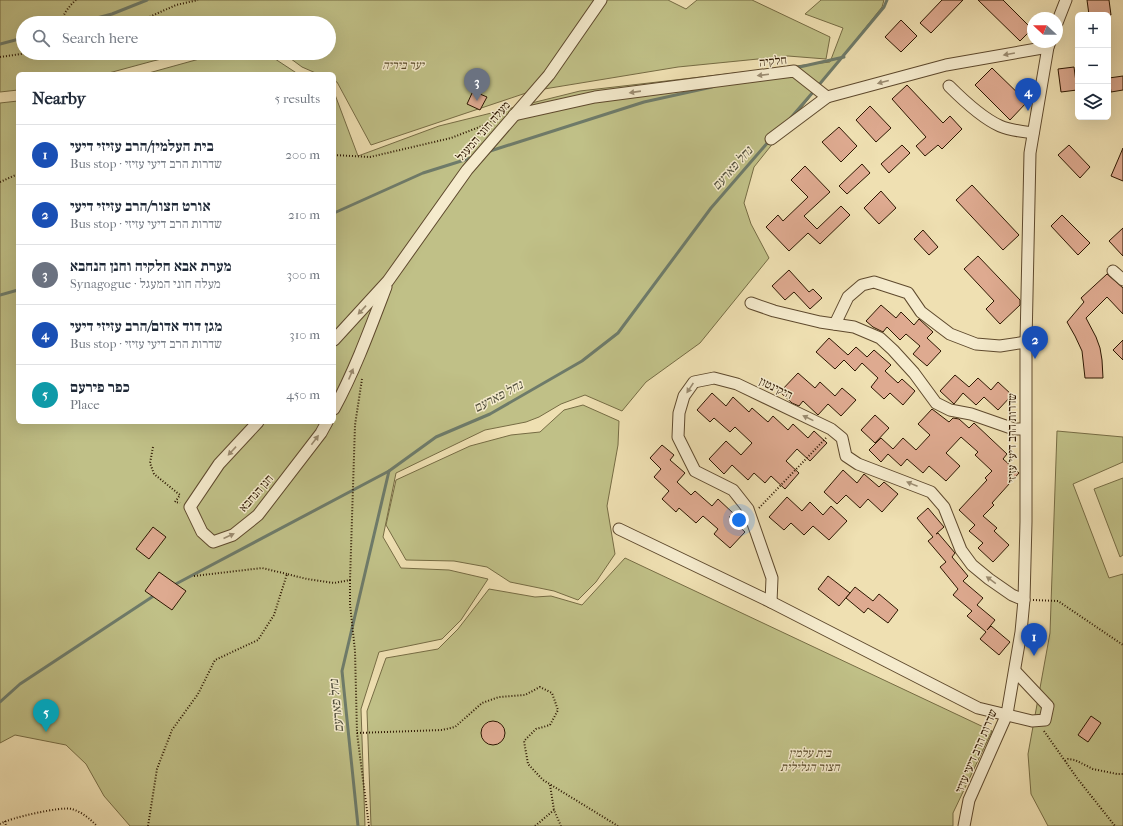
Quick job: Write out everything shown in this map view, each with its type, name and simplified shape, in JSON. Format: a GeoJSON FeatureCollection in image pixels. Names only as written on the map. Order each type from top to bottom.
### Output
{"type":"FeatureCollection","features":[{"type":"Feature","properties":{"kind":"street","name":"מעלה חוני המעגל"},"geometry":{"type":"LineString","coordinates":[[388,281],[467,170],[549,75],[601,0]]}},
{"type":"Feature","properties":{"kind":"street"},"geometry":{"type":"LineString","coordinates":[[1062,12],[1066,0]]}},
{"type":"Feature","properties":{"kind":"street"},"geometry":{"type":"LineString","coordinates":[[771,139],[827,97],[946,65],[1029,48]]}},
{"type":"Feature","properties":{"kind":"street","name":"שדרות הרב דיעי עזיזי"},"geometry":{"type":"LineString","coordinates":[[964,826],[968,800],[1007,714],[1015,671],[1024,600],[1026,522],[1026,342],[1030,154],[1048,48]]}},
{"type":"Feature","properties":{"kind":"street","name":"חלקיה"},"geometry":{"type":"LineString","coordinates":[[514,114],[595,97],[794,71],[827,97]]}},
{"type":"Feature","properties":{"kind":"street"},"geometry":{"type":"LineString","coordinates":[[949,86],[991,121],[1001,127],[1014,131],[1033,133]]}},
{"type":"Feature","properties":{"kind":"street"},"geometry":{"type":"LineString","coordinates":[[1113,271],[1123,280]]}},
{"type":"Feature","properties":{"kind":"street"},"geometry":{"type":"LineString","coordinates":[[336,338],[388,281]]}},
{"type":"Feature","properties":{"kind":"street"},"geometry":{"type":"LineString","coordinates":[[336,405],[365,343],[388,281]]}},
{"type":"Feature","properties":{"kind":"street"},"geometry":{"type":"LineString","coordinates":[[835,324],[848,297],[862,285],[874,282],[908,293],[922,312],[950,334],[976,344],[1000,346],[1026,342]]}},
{"type":"Feature","properties":{"kind":"street"},"geometry":{"type":"LineString","coordinates":[[751,303],[774,311],[854,327],[880,338],[914,373],[936,403],[950,410],[971,414],[1014,429],[1025,429]]}},
{"type":"Feature","properties":{"kind":"street","name":"היקינטון"},"geometry":{"type":"LineString","coordinates":[[771,602],[772,578],[748,509],[733,490],[695,470],[678,436],[679,413],[684,396],[694,382],[714,378],[737,384],[833,431],[842,438],[846,456],[858,464],[931,492],[944,507],[961,550],[972,565],[988,579],[1012,595],[1024,600]]}},
{"type":"Feature","properties":{"kind":"street"},"geometry":{"type":"LineString","coordinates":[[190,507],[219,464],[256,424]]}},
{"type":"Feature","properties":{"kind":"street","name":"חנן הנחבא"},"geometry":{"type":"LineString","coordinates":[[190,507],[202,532],[213,542],[233,535],[258,515],[321,433],[326,424]]}},
{"type":"Feature","properties":{"kind":"street"},"geometry":{"type":"LineString","coordinates":[[619,529],[771,602],[978,708],[1032,721],[1045,720],[1048,706],[1015,671]]}},
{"type":"Feature","properties":{"kind":"path"},"geometry":{"type":"LineString","coordinates":[[64,16],[76,0]]}},
{"type":"Feature","properties":{"kind":"path"},"geometry":{"type":"LineString","coordinates":[[152,16],[176,5],[198,0]]}},
{"type":"Feature","properties":{"kind":"path"},"geometry":{"type":"LineString","coordinates":[[0,57],[16,55]]}},
{"type":"Feature","properties":{"kind":"path"},"geometry":{"type":"LineString","coordinates":[[336,155],[370,157],[451,138],[482,126],[509,111],[514,114]]}},
{"type":"Feature","properties":{"kind":"path"},"geometry":{"type":"LineString","coordinates":[[0,182],[16,175]]}},
{"type":"Feature","properties":{"kind":"path"},"geometry":{"type":"LineString","coordinates":[[362,373],[355,424],[350,604],[355,651],[357,733],[369,826]]}},
{"type":"Feature","properties":{"kind":"path"},"geometry":{"type":"LineString","coordinates":[[751,516],[833,431]]}},
{"type":"Feature","properties":{"kind":"path"},"geometry":{"type":"LineString","coordinates":[[153,447],[150,463],[154,474],[180,495],[175,502],[190,507]]}},
{"type":"Feature","properties":{"kind":"path"},"geometry":{"type":"LineString","coordinates":[[194,576],[262,568],[307,580],[334,584],[350,580]]}},
{"type":"Feature","properties":{"kind":"path"},"geometry":{"type":"LineString","coordinates":[[148,826],[157,769],[172,730],[198,694],[215,660],[258,640],[274,615],[287,574]]}},
{"type":"Feature","properties":{"kind":"path"},"geometry":{"type":"LineString","coordinates":[[1024,600],[1058,601],[1123,645]]}},
{"type":"Feature","properties":{"kind":"path"},"geometry":{"type":"LineString","coordinates":[[357,733],[442,730],[455,727],[482,703],[500,697],[525,695],[540,687],[552,693],[558,710],[550,725],[536,729],[524,741],[528,764],[544,780],[618,826]]}},
{"type":"Feature","properties":{"kind":"path"},"geometry":{"type":"LineString","coordinates":[[1032,721],[1045,731],[1065,761],[1115,826]]}},
{"type":"Feature","properties":{"kind":"path"},"geometry":{"type":"LineString","coordinates":[[1065,761],[1068,759],[1075,760],[1093,769],[1123,774]]}},
{"type":"Feature","properties":{"kind":"path"},"geometry":{"type":"LineString","coordinates":[[550,784],[554,810],[561,826]]}},
{"type":"Feature","properties":{"kind":"path"},"geometry":{"type":"LineString","coordinates":[[0,824],[5,820],[25,815],[71,808],[89,817],[97,826]]}},
{"type":"Feature","properties":{"kind":"path"},"geometry":{"type":"LineString","coordinates":[[534,826],[554,810]]}},
{"type":"Feature","properties":{"kind":"path"},"geometry":{"type":"LineString","coordinates":[[5,820],[6,826]]}},
{"type":"Feature","properties":{"kind":"green space","name":"יער ביריה"},"geometry":{"type":"Polygon","coordinates":[[[0,0],[668,0],[686,9],[697,0],[752,0],[830,37],[826,59],[788,56],[678,67],[532,91],[371,145],[336,82],[336,72],[313,72],[302,67],[292,60],[336,60],[336,16],[16,16],[16,60],[157,60],[112,72],[16,72],[16,90],[0,92],[0,0]]]}},
{"type":"Feature","properties":{"kind":"green space"},"geometry":{"type":"Polygon","coordinates":[[[821,0],[884,0],[882,7],[754,167],[744,203],[751,224],[769,258],[700,343],[646,382],[622,411],[585,395],[561,404],[539,417],[526,422],[485,430],[396,473],[383,537],[401,568],[449,570],[488,579],[461,620],[442,639],[379,652],[361,709],[365,826],[130,826],[104,796],[86,764],[66,745],[15,735],[0,743],[0,103],[16,101],[16,424],[336,424],[336,97],[358,156],[439,126],[580,91],[830,62],[843,28],[805,14],[821,0]]]}},
{"type":"Feature","properties":{"kind":"green space"},"geometry":{"type":"Polygon","coordinates":[[[196,60],[277,60],[295,72],[152,72],[196,60]]]}},
{"type":"Feature","properties":{"kind":"green space"},"geometry":{"type":"Polygon","coordinates":[[[583,405],[619,421],[618,445],[607,506],[615,554],[596,582],[578,600],[554,591],[510,582],[487,567],[454,561],[406,560],[386,525],[396,480],[470,446],[511,435],[540,432],[564,410],[583,405]]]}},
{"type":"Feature","properties":{"kind":"green space"},"geometry":{"type":"Polygon","coordinates":[[[1057,431],[1123,437],[1123,462],[1073,484],[1109,578],[1123,574],[1123,826],[1048,826],[1031,794],[1028,754],[1050,633],[1057,431]]]}},
{"type":"Feature","properties":{"kind":"green space"},"geometry":{"type":"Polygon","coordinates":[[[1123,478],[1123,555],[1120,557],[1094,489],[1123,478]]]}},
{"type":"Feature","properties":{"kind":"green space","name":"בית עלמין חצור הגלילית"},"geometry":{"type":"Polygon","coordinates":[[[625,558],[992,731],[953,813],[953,826],[371,826],[367,711],[386,658],[438,649],[458,629],[489,589],[535,597],[551,596],[582,605],[625,558]]]}},
{"type":"Feature","properties":{"kind":"building"},"geometry":{"type":"Polygon","coordinates":[[[942,0],[963,0],[931,33],[920,23],[942,0]]]}},
{"type":"Feature","properties":{"kind":"building"},"geometry":{"type":"Polygon","coordinates":[[[978,0],[1003,0],[1027,24],[1027,34],[1020,41],[978,0]]]}},
{"type":"Feature","properties":{"kind":"building"},"geometry":{"type":"Polygon","coordinates":[[[1087,0],[1109,0],[1111,12],[1089,12],[1087,0]]]}},
{"type":"Feature","properties":{"kind":"building"},"geometry":{"type":"Polygon","coordinates":[[[901,20],[917,36],[901,52],[885,37],[901,20]]]}},
{"type":"Feature","properties":{"kind":"building"},"geometry":{"type":"Polygon","coordinates":[[[1074,67],[1075,90],[1061,92],[1058,69],[1074,67]]]}},
{"type":"Feature","properties":{"kind":"building"},"geometry":{"type":"Polygon","coordinates":[[[992,68],[1027,102],[1010,120],[975,85],[992,68]]]}},
{"type":"Feature","properties":{"kind":"building"},"geometry":{"type":"Polygon","coordinates":[[[1123,76],[1123,90],[1111,92],[1111,78],[1123,76]]]}},
{"type":"Feature","properties":{"kind":"building"},"geometry":{"type":"Polygon","coordinates":[[[907,85],[943,123],[950,116],[962,129],[942,149],[938,145],[925,156],[916,146],[926,137],[892,99],[907,85]]]}},
{"type":"Feature","properties":{"kind":"building"},"geometry":{"type":"Polygon","coordinates":[[[473,91],[487,97],[480,110],[467,104],[473,91]]]}},
{"type":"Feature","properties":{"kind":"building"},"geometry":{"type":"Polygon","coordinates":[[[870,106],[891,128],[876,142],[856,120],[870,106]]]}},
{"type":"Feature","properties":{"kind":"building"},"geometry":{"type":"Polygon","coordinates":[[[839,127],[857,146],[841,162],[822,142],[839,127]]]}},
{"type":"Feature","properties":{"kind":"building"},"geometry":{"type":"Polygon","coordinates":[[[902,145],[910,153],[889,173],[881,164],[902,145]]]}},
{"type":"Feature","properties":{"kind":"building"},"geometry":{"type":"Polygon","coordinates":[[[1069,145],[1090,167],[1080,178],[1058,155],[1069,145]]]}},
{"type":"Feature","properties":{"kind":"building"},"geometry":{"type":"Polygon","coordinates":[[[1123,148],[1123,181],[1111,176],[1123,148]]]}},
{"type":"Feature","properties":{"kind":"building"},"geometry":{"type":"Polygon","coordinates":[[[862,164],[870,173],[847,194],[839,186],[862,164]]]}},
{"type":"Feature","properties":{"kind":"building"},"geometry":{"type":"Polygon","coordinates":[[[805,166],[830,192],[804,216],[817,229],[841,206],[850,215],[820,244],[808,233],[789,251],[766,227],[778,215],[783,221],[808,197],[791,180],[805,166]]]}},
{"type":"Feature","properties":{"kind":"building"},"geometry":{"type":"Polygon","coordinates":[[[972,185],[1019,235],[1003,250],[956,200],[972,185]]]}},
{"type":"Feature","properties":{"kind":"building"},"geometry":{"type":"Polygon","coordinates":[[[881,191],[896,208],[879,224],[864,208],[881,191]]]}},
{"type":"Feature","properties":{"kind":"building"},"geometry":{"type":"Polygon","coordinates":[[[1062,215],[1090,243],[1078,255],[1051,226],[1062,215]]]}},
{"type":"Feature","properties":{"kind":"building"},"geometry":{"type":"Polygon","coordinates":[[[1123,228],[1123,256],[1109,241],[1123,228]]]}},
{"type":"Feature","properties":{"kind":"building"},"geometry":{"type":"Polygon","coordinates":[[[923,230],[938,247],[929,255],[914,239],[923,230]]]}},
{"type":"Feature","properties":{"kind":"building"},"geometry":{"type":"Polygon","coordinates":[[[978,256],[1020,300],[1020,305],[1000,324],[986,309],[994,301],[964,269],[978,256]]]}},
{"type":"Feature","properties":{"kind":"building"},"geometry":{"type":"Polygon","coordinates":[[[789,270],[809,292],[813,289],[822,298],[810,309],[794,292],[785,300],[772,286],[789,270]]]}},
{"type":"Feature","properties":{"kind":"building"},"geometry":{"type":"Polygon","coordinates":[[[1107,274],[1123,288],[1123,314],[1107,297],[1086,318],[1100,348],[1103,378],[1085,378],[1082,351],[1067,322],[1084,302],[1081,298],[1107,274]]]}},
{"type":"Feature","properties":{"kind":"building"},"geometry":{"type":"Polygon","coordinates":[[[881,305],[896,318],[901,312],[914,325],[919,319],[933,332],[927,338],[941,351],[927,366],[913,354],[920,346],[906,334],[900,340],[887,327],[883,332],[873,327],[866,321],[881,305]]]}},
{"type":"Feature","properties":{"kind":"building"},"geometry":{"type":"Polygon","coordinates":[[[829,338],[848,355],[856,347],[867,357],[874,350],[891,365],[885,371],[898,383],[902,379],[915,391],[903,405],[890,393],[884,399],[871,387],[878,378],[862,363],[855,371],[844,360],[835,369],[816,352],[829,338]]]}},
{"type":"Feature","properties":{"kind":"building"},"geometry":{"type":"Polygon","coordinates":[[[1123,340],[1123,360],[1113,350],[1123,340]]]}},
{"type":"Feature","properties":{"kind":"building"},"geometry":{"type":"Polygon","coordinates":[[[798,373],[815,388],[820,382],[835,396],[842,388],[856,400],[841,416],[828,404],[818,415],[803,401],[799,406],[792,403],[780,392],[798,373]]]}},
{"type":"Feature","properties":{"kind":"building"},"geometry":{"type":"Polygon","coordinates":[[[955,375],[969,387],[978,378],[991,390],[998,382],[1012,395],[998,410],[984,397],[976,405],[963,393],[954,404],[940,391],[955,375]]]}},
{"type":"Feature","properties":{"kind":"building"},"geometry":{"type":"Polygon","coordinates":[[[712,393],[726,406],[733,397],[749,412],[752,408],[768,422],[773,416],[788,430],[793,424],[808,438],[814,431],[827,443],[810,461],[797,449],[786,461],[799,473],[785,489],[771,476],[765,483],[754,473],[748,480],[732,465],[724,474],[709,459],[726,441],[741,455],[752,443],[735,427],[730,432],[714,418],[710,422],[697,410],[712,393]]]}},
{"type":"Feature","properties":{"kind":"building"},"geometry":{"type":"Polygon","coordinates":[[[932,409],[949,422],[953,418],[959,419],[969,428],[974,423],[1007,454],[1003,459],[1019,473],[992,503],[994,505],[983,516],[997,528],[994,531],[1009,545],[993,562],[978,548],[983,543],[969,531],[975,525],[959,510],[987,480],[985,478],[992,471],[975,455],[978,452],[961,437],[946,453],[960,466],[946,481],[929,466],[923,473],[907,459],[901,466],[888,454],[881,462],[869,450],[881,438],[893,449],[903,438],[916,450],[930,435],[918,424],[932,409]]]}},
{"type":"Feature","properties":{"kind":"building"},"geometry":{"type":"Polygon","coordinates":[[[875,415],[889,428],[875,443],[861,430],[875,415]]]}},
{"type":"Feature","properties":{"kind":"building"},"geometry":{"type":"Polygon","coordinates":[[[662,445],[674,455],[670,460],[685,473],[677,482],[691,495],[695,491],[712,506],[718,499],[733,513],[729,517],[745,532],[730,548],[714,534],[718,529],[703,516],[696,523],[679,508],[676,512],[662,499],[669,491],[654,477],[661,469],[650,458],[662,445]]]}},
{"type":"Feature","properties":{"kind":"building"},"geometry":{"type":"Polygon","coordinates":[[[843,470],[857,483],[864,474],[879,487],[884,482],[898,494],[882,512],[868,499],[860,508],[846,495],[837,504],[824,492],[843,470]]]}},
{"type":"Feature","properties":{"kind":"building"},"geometry":{"type":"Polygon","coordinates":[[[787,497],[802,511],[810,502],[823,515],[831,506],[847,521],[829,540],[813,526],[804,535],[791,523],[784,530],[769,517],[787,497]]]}},
{"type":"Feature","properties":{"kind":"building"},"geometry":{"type":"Polygon","coordinates":[[[928,508],[944,527],[936,534],[938,533],[955,553],[952,557],[968,576],[963,581],[983,598],[977,605],[995,620],[987,630],[991,626],[1010,642],[999,655],[980,639],[986,632],[967,616],[972,611],[953,595],[958,589],[940,567],[946,562],[928,541],[933,537],[917,518],[928,508]]]}},
{"type":"Feature","properties":{"kind":"building"},"geometry":{"type":"Polygon","coordinates":[[[153,527],[166,537],[149,559],[136,549],[153,527]]]}},
{"type":"Feature","properties":{"kind":"building"},"geometry":{"type":"Polygon","coordinates":[[[159,572],[186,591],[172,610],[145,591],[159,572]]]}},
{"type":"Feature","properties":{"kind":"building"},"geometry":{"type":"Polygon","coordinates":[[[828,576],[850,593],[839,606],[818,589],[828,576]]]}},
{"type":"Feature","properties":{"kind":"building"},"geometry":{"type":"Polygon","coordinates":[[[855,587],[873,601],[879,594],[898,610],[888,623],[868,608],[864,613],[846,598],[855,587]]]}},
{"type":"Feature","properties":{"kind":"building"},"geometry":{"type":"Polygon","coordinates":[[[1091,716],[1101,723],[1088,742],[1078,735],[1091,716]]]}},
{"type":"Feature","properties":{"kind":"building"},"geometry":{"type":"Polygon","coordinates":[[[493,721],[502,724],[505,733],[502,742],[493,745],[484,742],[481,733],[484,724],[493,721]]]}},
{"type":"Feature","properties":{"kind":"waterway"},"geometry":{"type":"LineString","coordinates":[[104,16],[147,0]]}},
{"type":"Feature","properties":{"kind":"waterway"},"geometry":{"type":"LineString","coordinates":[[818,86],[884,7],[887,0]]}},
{"type":"Feature","properties":{"kind":"waterway"},"geometry":{"type":"LineString","coordinates":[[0,44],[16,40]]}},
{"type":"Feature","properties":{"kind":"waterway"},"geometry":{"type":"LineString","coordinates":[[795,68],[844,57]]}},
{"type":"Feature","properties":{"kind":"waterway"},"geometry":{"type":"LineString","coordinates":[[487,152],[644,102],[712,87]]}},
{"type":"Feature","properties":{"kind":"waterway","name":"נחל פארעם"},"geometry":{"type":"LineString","coordinates":[[788,121],[814,91]]}},
{"type":"Feature","properties":{"kind":"waterway","name":"נחל פארעם"},"geometry":{"type":"LineString","coordinates":[[358,826],[342,671],[389,471],[436,437],[490,414],[582,361],[618,333],[711,208],[769,141]]}},
{"type":"Feature","properties":{"kind":"waterway"},"geometry":{"type":"LineString","coordinates":[[336,212],[423,173],[474,157]]}},
{"type":"Feature","properties":{"kind":"waterway"},"geometry":{"type":"LineString","coordinates":[[0,295],[16,291]]}},
{"type":"Feature","properties":{"kind":"waterway"},"geometry":{"type":"LineString","coordinates":[[172,586],[389,471]]}},
{"type":"Feature","properties":{"kind":"waterway"},"geometry":{"type":"LineString","coordinates":[[0,702],[20,684],[155,595]]}},
{"type":"Feature","properties":{"kind":"place","name":"מערת אבא חלקיה וחנן הנחבא"},"geometry":{"type":"Point","coordinates":[477,101]}},
{"type":"Feature","properties":{"kind":"place","name":"מגן דוד אדום/הרב עזיזי דיעי"},"geometry":{"type":"Point","coordinates":[1028,111]}},
{"type":"Feature","properties":{"kind":"place","name":"אורט חצור/הרב עזיזי דיעי"},"geometry":{"type":"Point","coordinates":[1035,359]}},
{"type":"Feature","properties":{"kind":"place","name":"בית העלמין/הרב עזיזי דיעי"},"geometry":{"type":"Point","coordinates":[1034,656]}},
{"type":"Feature","properties":{"kind":"place","name":"כפר פירעם"},"geometry":{"type":"Point","coordinates":[46,732]}}]}
